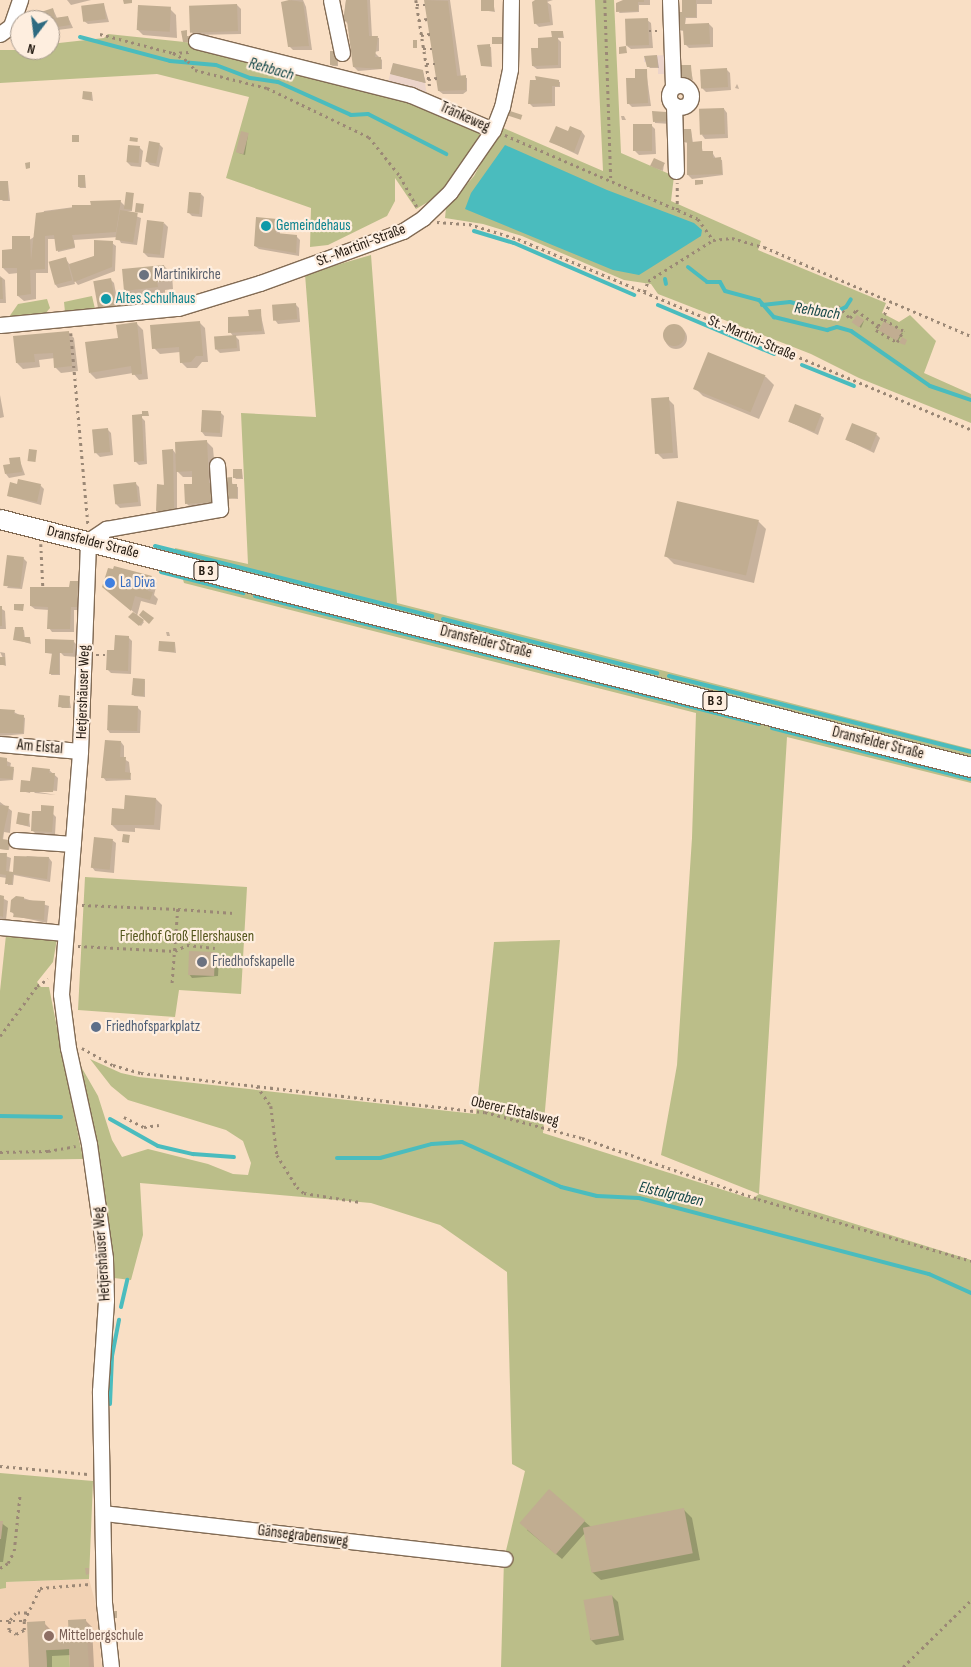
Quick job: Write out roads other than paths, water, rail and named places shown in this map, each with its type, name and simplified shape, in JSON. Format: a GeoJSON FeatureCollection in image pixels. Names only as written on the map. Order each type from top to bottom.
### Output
{"type":"FeatureCollection","features":[{"type":"Feature","properties":{"kind":"main road","name":"Dransfelder Straße"},"geometry":{"type":"LineString","coordinates":[[0,519],[971,767]]}},
{"type":"Feature","properties":{"kind":"street"},"geometry":{"type":"LineString","coordinates":[[0,34],[11,26],[20,0]]}},
{"type":"Feature","properties":{"kind":"street"},"geometry":{"type":"LineString","coordinates":[[331,0],[342,53]]}},
{"type":"Feature","properties":{"kind":"street"},"geometry":{"type":"LineString","coordinates":[[493,130],[502,107],[510,69],[511,0]]}},
{"type":"Feature","properties":{"kind":"street"},"geometry":{"type":"LineString","coordinates":[[670,0],[673,86],[669,96],[674,105],[676,171]]}},
{"type":"Feature","properties":{"kind":"street","name":"Tränkeweg"},"geometry":{"type":"LineString","coordinates":[[196,41],[403,92],[493,130]]}},
{"type":"Feature","properties":{"kind":"street"},"geometry":{"type":"LineString","coordinates":[[673,86],[686,86],[692,95],[687,105],[674,105]]}},
{"type":"Feature","properties":{"kind":"street","name":"St.-Martini-Straße"},"geometry":{"type":"LineString","coordinates":[[0,325],[178,308],[260,283],[403,231],[422,218],[463,177],[493,130]]}},
{"type":"Feature","properties":{"kind":"street"},"geometry":{"type":"LineString","coordinates":[[88,541],[106,529],[220,509],[217,466]]}},
{"type":"Feature","properties":{"kind":"street","name":"Hetjershäuser Weg"},"geometry":{"type":"LineString","coordinates":[[88,541],[80,751],[62,970],[65,1030],[90,1144],[105,1258],[106,1300],[100,1391],[104,1583],[111,1667]]}},
{"type":"Feature","properties":{"kind":"street","name":"Am Elstal"},"geometry":{"type":"LineString","coordinates":[[0,744],[80,751]]}},
{"type":"Feature","properties":{"kind":"street"},"geometry":{"type":"LineString","coordinates":[[16,840],[73,844]]}},
{"type":"Feature","properties":{"kind":"street"},"geometry":{"type":"LineString","coordinates":[[0,928],[65,939]]}},
{"type":"Feature","properties":{"kind":"street","name":"Gänsegrabensweg"},"geometry":{"type":"LineString","coordinates":[[103,1513],[504,1558]]}},
{"type":"Feature","properties":{"kind":"water"},"geometry":{"type":"Polygon","coordinates":[[[505,145],[607,190],[694,223],[702,230],[701,236],[639,275],[613,270],[465,209],[471,193],[505,145]]]}},
{"type":"Feature","properties":{"kind":"waterway","name":"Rehbach"},"geometry":{"type":"LineString","coordinates":[[80,37],[170,61],[216,65],[250,78],[278,82],[351,115],[368,114],[446,154]]}},
{"type":"Feature","properties":{"kind":"waterway"},"geometry":{"type":"LineString","coordinates":[[474,231],[514,243],[634,295]]}},
{"type":"Feature","properties":{"kind":"waterway","name":"Rehbach"},"geometry":{"type":"LineString","coordinates":[[688,267],[707,282],[720,282],[725,291],[759,300],[774,317],[827,330],[837,327],[851,331],[930,386],[971,400]]}},
{"type":"Feature","properties":{"kind":"waterway"},"geometry":{"type":"LineString","coordinates":[[665,279],[666,284]]}},
{"type":"Feature","properties":{"kind":"waterway"},"geometry":{"type":"LineString","coordinates":[[762,305],[790,302],[833,313],[846,307],[851,299]]}},
{"type":"Feature","properties":{"kind":"waterway"},"geometry":{"type":"LineString","coordinates":[[658,305],[774,354]]}},
{"type":"Feature","properties":{"kind":"waterway"},"geometry":{"type":"LineString","coordinates":[[802,365],[854,386]]}},
{"type":"Feature","properties":{"kind":"waterway"},"geometry":{"type":"LineString","coordinates":[[155,546],[432,616]]}},
{"type":"Feature","properties":{"kind":"waterway"},"geometry":{"type":"LineString","coordinates":[[161,572],[243,593]]}},
{"type":"Feature","properties":{"kind":"waterway"},"geometry":{"type":"LineString","coordinates":[[255,596],[759,724]]}},
{"type":"Feature","properties":{"kind":"waterway"},"geometry":{"type":"LineString","coordinates":[[443,619],[657,673]]}},
{"type":"Feature","properties":{"kind":"waterway"},"geometry":{"type":"LineString","coordinates":[[669,676],[971,752]]}},
{"type":"Feature","properties":{"kind":"waterway"},"geometry":{"type":"LineString","coordinates":[[772,728],[971,779]]}},
{"type":"Feature","properties":{"kind":"waterway","name":"Elstalgraben"},"geometry":{"type":"LineString","coordinates":[[0,1116],[61,1117]]}},
{"type":"Feature","properties":{"kind":"waterway","name":"Elstalgraben"},"geometry":{"type":"LineString","coordinates":[[110,1119],[158,1146],[193,1154],[234,1157]]}},
{"type":"Feature","properties":{"kind":"waterway","name":"Elstalgraben"},"geometry":{"type":"LineString","coordinates":[[337,1158],[380,1158],[432,1144],[462,1142],[561,1187],[597,1196],[639,1198],[929,1274],[971,1293]]}},
{"type":"Feature","properties":{"kind":"waterway"},"geometry":{"type":"LineString","coordinates":[[121,1307],[127,1280]]}},
{"type":"Feature","properties":{"kind":"waterway"},"geometry":{"type":"LineString","coordinates":[[110,1404],[112,1356],[119,1320]]}},
{"type":"Feature","properties":{"kind":"place","name":"Gemeindehaus"},"geometry":{"type":"Point","coordinates":[266,226]}},
{"type":"Feature","properties":{"kind":"place","name":"Martinikirche"},"geometry":{"type":"Point","coordinates":[144,275]}},
{"type":"Feature","properties":{"kind":"place","name":"Altes Schulhaus"},"geometry":{"type":"Point","coordinates":[106,299]}},
{"type":"Feature","properties":{"kind":"place","name":"La Diva"},"geometry":{"type":"Point","coordinates":[110,583]}},
{"type":"Feature","properties":{"kind":"place","name":"Friedhofskapelle"},"geometry":{"type":"Point","coordinates":[202,962]}},
{"type":"Feature","properties":{"kind":"place","name":"Friedhofsparkplatz"},"geometry":{"type":"Point","coordinates":[96,1027]}},
{"type":"Feature","properties":{"kind":"place","name":"Mittelbergschule"},"geometry":{"type":"Point","coordinates":[49,1636]}},
{"type":"Feature","properties":{"kind":"park label","name":"Friedhof Groß Ellershausen"},"geometry":{"type":"Point","coordinates":[187,937]}}]}
